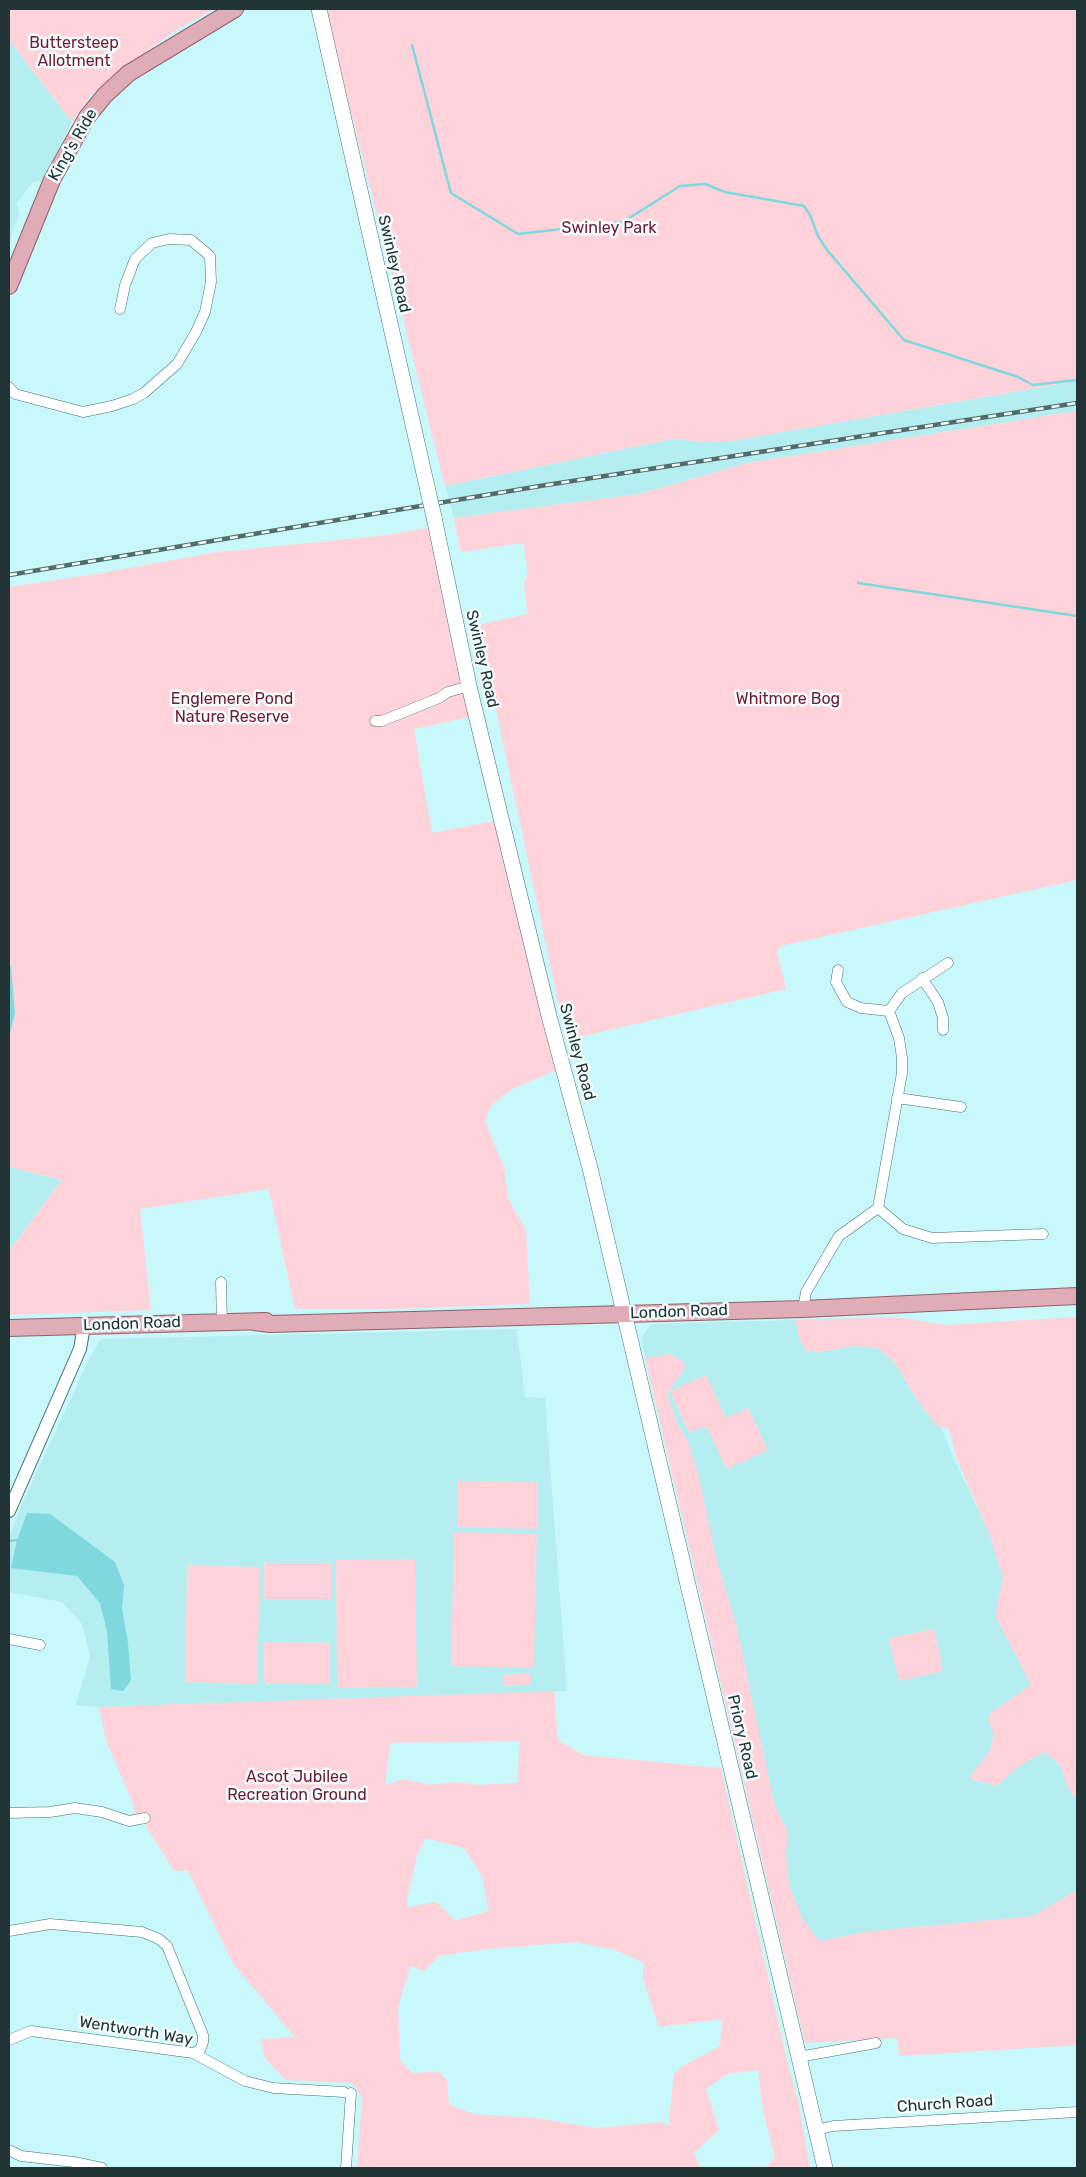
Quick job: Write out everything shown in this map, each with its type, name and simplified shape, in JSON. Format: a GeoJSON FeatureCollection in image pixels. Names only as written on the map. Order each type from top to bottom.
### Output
{"type":"FeatureCollection","features":[{"type":"Feature","properties":{"kind":"main road","name":"King's Ride"},"geometry":{"type":"LineString","coordinates":[[9,286],[52,180],[75,137],[99,102],[130,73],[234,9]]}},
{"type":"Feature","properties":{"kind":"main road","name":"Swinley Road"},"geometry":{"type":"LineString","coordinates":[[319,9],[434,517],[469,686],[549,1016],[590,1168],[624,1314]]}},
{"type":"Feature","properties":{"kind":"main road","name":"London Road"},"geometry":{"type":"LineString","coordinates":[[9,1328],[803,1309],[1077,1296]]}},
{"type":"Feature","properties":{"kind":"main road","name":"Priory Road"},"geometry":{"type":"LineString","coordinates":[[624,1314],[825,2168]]}},
{"type":"Feature","properties":{"kind":"street"},"geometry":{"type":"LineString","coordinates":[[9,388],[16,394],[83,412],[112,406],[144,393],[177,364],[196,332],[205,312],[211,282],[210,256],[191,240],[169,239],[152,242],[135,258],[120,309]]}},
{"type":"Feature","properties":{"kind":"street"},"geometry":{"type":"LineString","coordinates":[[375,720],[382,721],[439,698],[448,692],[469,686]]}},
{"type":"Feature","properties":{"kind":"street"},"geometry":{"type":"LineString","coordinates":[[889,1011],[902,992],[948,963]]}},
{"type":"Feature","properties":{"kind":"street"},"geometry":{"type":"LineString","coordinates":[[838,970],[836,982],[847,1002],[861,1008],[889,1011]]}},
{"type":"Feature","properties":{"kind":"street"},"geometry":{"type":"LineString","coordinates":[[922,978],[938,1002],[943,1018],[944,1030]]}},
{"type":"Feature","properties":{"kind":"street"},"geometry":{"type":"LineString","coordinates":[[803,1309],[806,1292],[839,1236],[878,1208],[902,1058],[899,1038],[889,1011]]}},
{"type":"Feature","properties":{"kind":"street"},"geometry":{"type":"LineString","coordinates":[[897,1098],[961,1107]]}},
{"type":"Feature","properties":{"kind":"street"},"geometry":{"type":"LineString","coordinates":[[878,1208],[903,1229],[932,1238],[1044,1234]]}},
{"type":"Feature","properties":{"kind":"street"},"geometry":{"type":"LineString","coordinates":[[221,1282],[222,1322]]}},
{"type":"Feature","properties":{"kind":"street"},"geometry":{"type":"LineString","coordinates":[[10,1503],[80,1349],[84,1326]]}},
{"type":"Feature","properties":{"kind":"street"},"geometry":{"type":"LineString","coordinates":[[9,1639],[40,1646]]}},
{"type":"Feature","properties":{"kind":"street"},"geometry":{"type":"LineString","coordinates":[[9,1813],[50,1812],[75,1808],[102,1812],[129,1821],[145,1818]]}},
{"type":"Feature","properties":{"kind":"street"},"geometry":{"type":"LineString","coordinates":[[9,1931],[50,1924],[142,1932],[160,1939],[167,1946],[203,2036],[200,2050],[193,2054]]}},
{"type":"Feature","properties":{"kind":"street","name":"Wentworth Way"},"geometry":{"type":"LineString","coordinates":[[9,2040],[31,2031],[193,2054],[245,2081],[273,2088],[348,2092],[346,2168]]}},
{"type":"Feature","properties":{"kind":"street"},"geometry":{"type":"LineString","coordinates":[[799,2057],[876,2043]]}},
{"type":"Feature","properties":{"kind":"street","name":"Church Road"},"geometry":{"type":"LineString","coordinates":[[816,2130],[843,2126],[1077,2112]]}},
{"type":"Feature","properties":{"kind":"street"},"geometry":{"type":"LineString","coordinates":[[9,2150],[21,2156],[74,2162],[102,2168]]}},
{"type":"Feature","properties":{"kind":"shaded area"},"geometry":{"type":"Polygon","coordinates":[[[9,40],[72,122],[43,180],[33,182],[17,203],[19,216],[9,243],[9,40]]]}},
{"type":"Feature","properties":{"kind":"shaded area"},"geometry":{"type":"Polygon","coordinates":[[[1077,381],[1077,411],[747,463],[639,494],[454,518],[445,486],[672,439],[704,442],[736,440],[1077,381]]]}},
{"type":"Feature","properties":{"kind":"shaded area"},"geometry":{"type":"Polygon","coordinates":[[[9,964],[11,967],[15,1013],[9,1038],[9,964]]]}},
{"type":"Feature","properties":{"kind":"shaded area"},"geometry":{"type":"Polygon","coordinates":[[[9,1167],[62,1180],[9,1251],[9,1167]]]}},
{"type":"Feature","properties":{"kind":"shaded area"},"geometry":{"type":"Polygon","coordinates":[[[896,1317],[955,1461],[1077,1714],[1077,2045],[899,2056],[897,2038],[805,2043],[641,1338],[651,1324],[896,1317]]]}},
{"type":"Feature","properties":{"kind":"shaded area"},"geometry":{"type":"Polygon","coordinates":[[[517,1329],[525,1397],[545,1398],[567,1691],[99,1707],[76,1705],[90,1656],[82,1624],[62,1602],[9,1592],[9,1538],[24,1499],[91,1355],[101,1339],[517,1329]]]}},
{"type":"Feature","properties":{"kind":"shaded area"},"geometry":{"type":"Polygon","coordinates":[[[27,1513],[50,1514],[115,1562],[124,1585],[122,1609],[128,1643],[131,1680],[123,1691],[111,1689],[107,1631],[100,1603],[77,1576],[11,1568],[17,1540],[27,1513]]]}},
{"type":"Feature","properties":{"kind":"green space","name":"Buttersteep Allotment"},"geometry":{"type":"Polygon","coordinates":[[[9,9],[214,9],[176,30],[114,75],[91,95],[72,122],[9,40],[9,9]]]}},
{"type":"Feature","properties":{"kind":"green space","name":"Swinley Park"},"geometry":{"type":"Polygon","coordinates":[[[333,9],[1077,9],[1077,381],[731,441],[704,442],[672,439],[445,486],[326,11],[333,9]]]}},
{"type":"Feature","properties":{"kind":"green space","name":"Whitmore Bog"},"geometry":{"type":"Polygon","coordinates":[[[1077,411],[1077,880],[781,946],[777,951],[786,989],[575,1038],[560,1011],[478,625],[528,614],[524,584],[528,572],[523,543],[461,552],[454,518],[639,494],[747,463],[1077,411]]]}},
{"type":"Feature","properties":{"kind":"green space","name":"Englemere Pond Nature Reserve"},"geometry":{"type":"Polygon","coordinates":[[[428,528],[443,586],[456,663],[470,717],[414,729],[432,833],[495,821],[535,992],[559,1069],[512,1089],[492,1105],[487,1114],[486,1123],[504,1167],[508,1198],[526,1230],[530,1304],[397,1309],[295,1309],[269,1189],[140,1209],[151,1310],[9,1315],[9,1251],[62,1180],[9,1167],[9,587],[102,573],[217,552],[379,536],[428,528]]]}},
{"type":"Feature","properties":{"kind":"green space"},"geometry":{"type":"Polygon","coordinates":[[[896,1317],[945,1325],[1077,1317],[1077,1802],[1068,1787],[1060,1765],[1045,1752],[1022,1764],[996,1786],[969,1778],[990,1751],[994,1734],[988,1720],[992,1712],[1031,1685],[995,1615],[1003,1578],[989,1533],[956,1457],[949,1429],[937,1426],[918,1401],[895,1363],[878,1348],[853,1346],[821,1352],[807,1352],[799,1338],[796,1320],[896,1317]]]}},
{"type":"Feature","properties":{"kind":"green space"},"geometry":{"type":"Polygon","coordinates":[[[670,1354],[685,1363],[684,1370],[667,1393],[677,1423],[687,1440],[698,1473],[716,1558],[737,1628],[774,1804],[788,1832],[786,1853],[789,1885],[802,1918],[819,1941],[864,1932],[1033,1916],[1077,1890],[1077,2045],[899,2056],[897,2038],[805,2043],[645,1358],[670,1354]]]}},
{"type":"Feature","properties":{"kind":"green space"},"geometry":{"type":"Polygon","coordinates":[[[706,1375],[726,1418],[748,1408],[768,1450],[727,1469],[706,1426],[689,1433],[670,1391],[706,1375]]]}},
{"type":"Feature","properties":{"kind":"green space"},"geometry":{"type":"Polygon","coordinates":[[[458,1481],[538,1482],[537,1529],[457,1527],[458,1481]]]}},
{"type":"Feature","properties":{"kind":"green space"},"geometry":{"type":"Polygon","coordinates":[[[454,1532],[537,1534],[534,1668],[451,1666],[454,1532]]]}},
{"type":"Feature","properties":{"kind":"green space"},"geometry":{"type":"Polygon","coordinates":[[[415,1559],[417,1687],[337,1688],[336,1560],[415,1559]]]}},
{"type":"Feature","properties":{"kind":"green space"},"geometry":{"type":"Polygon","coordinates":[[[264,1563],[331,1563],[331,1599],[263,1599],[264,1563]]]}},
{"type":"Feature","properties":{"kind":"green space"},"geometry":{"type":"Polygon","coordinates":[[[187,1565],[260,1567],[257,1684],[185,1682],[187,1565]]]}},
{"type":"Feature","properties":{"kind":"green space"},"geometry":{"type":"Polygon","coordinates":[[[934,1629],[943,1671],[899,1681],[889,1638],[934,1629]]]}},
{"type":"Feature","properties":{"kind":"green space"},"geometry":{"type":"Polygon","coordinates":[[[264,1642],[330,1643],[330,1684],[264,1683],[264,1642]]]}},
{"type":"Feature","properties":{"kind":"green space"},"geometry":{"type":"Polygon","coordinates":[[[530,1673],[531,1684],[504,1686],[503,1675],[530,1673]]]}},
{"type":"Feature","properties":{"kind":"green space","name":"Ascot Jubilee Recreation Ground"},"geometry":{"type":"Polygon","coordinates":[[[554,1691],[558,1740],[583,1755],[721,1768],[787,2061],[798,2101],[810,2168],[765,2168],[775,2157],[763,2110],[758,2070],[727,2074],[706,2089],[719,2130],[694,2153],[700,2168],[357,2168],[362,2099],[353,2083],[286,2080],[266,2060],[260,2039],[295,2037],[234,1965],[188,1871],[174,1871],[145,1824],[137,1820],[131,1798],[107,1743],[99,1707],[554,1691]],[[520,1741],[390,1743],[385,1785],[404,1779],[429,1785],[456,1782],[478,1785],[517,1783],[520,1741]],[[425,1838],[417,1856],[407,1899],[408,1907],[436,1902],[455,1921],[489,1911],[482,1876],[464,1848],[425,1838]],[[576,1942],[487,1949],[439,1956],[424,1971],[410,1966],[398,2008],[400,2060],[412,2073],[439,2072],[447,2081],[449,2105],[474,2114],[537,2118],[597,2128],[660,2122],[671,2126],[669,2120],[674,2074],[681,2067],[720,2046],[722,2019],[659,2027],[643,1978],[643,1962],[615,1950],[576,1942]]]}},
{"type":"Feature","properties":{"kind":"waterway"},"geometry":{"type":"LineString","coordinates":[[412,45],[451,193],[518,234],[623,222],[680,186],[705,184],[725,192],[804,206],[827,250],[904,340],[1018,377],[1033,385],[1077,380]]}},
{"type":"Feature","properties":{"kind":"waterway"},"geometry":{"type":"LineString","coordinates":[[858,583],[1077,616]]}},
{"type":"Feature","properties":{"kind":"waterway"},"geometry":{"type":"LineString","coordinates":[[9,1541],[17,1540]]}},
{"type":"Feature","properties":{"kind":"railway"},"geometry":{"type":"LineString","coordinates":[[9,575],[540,486],[1077,403]]}}]}
